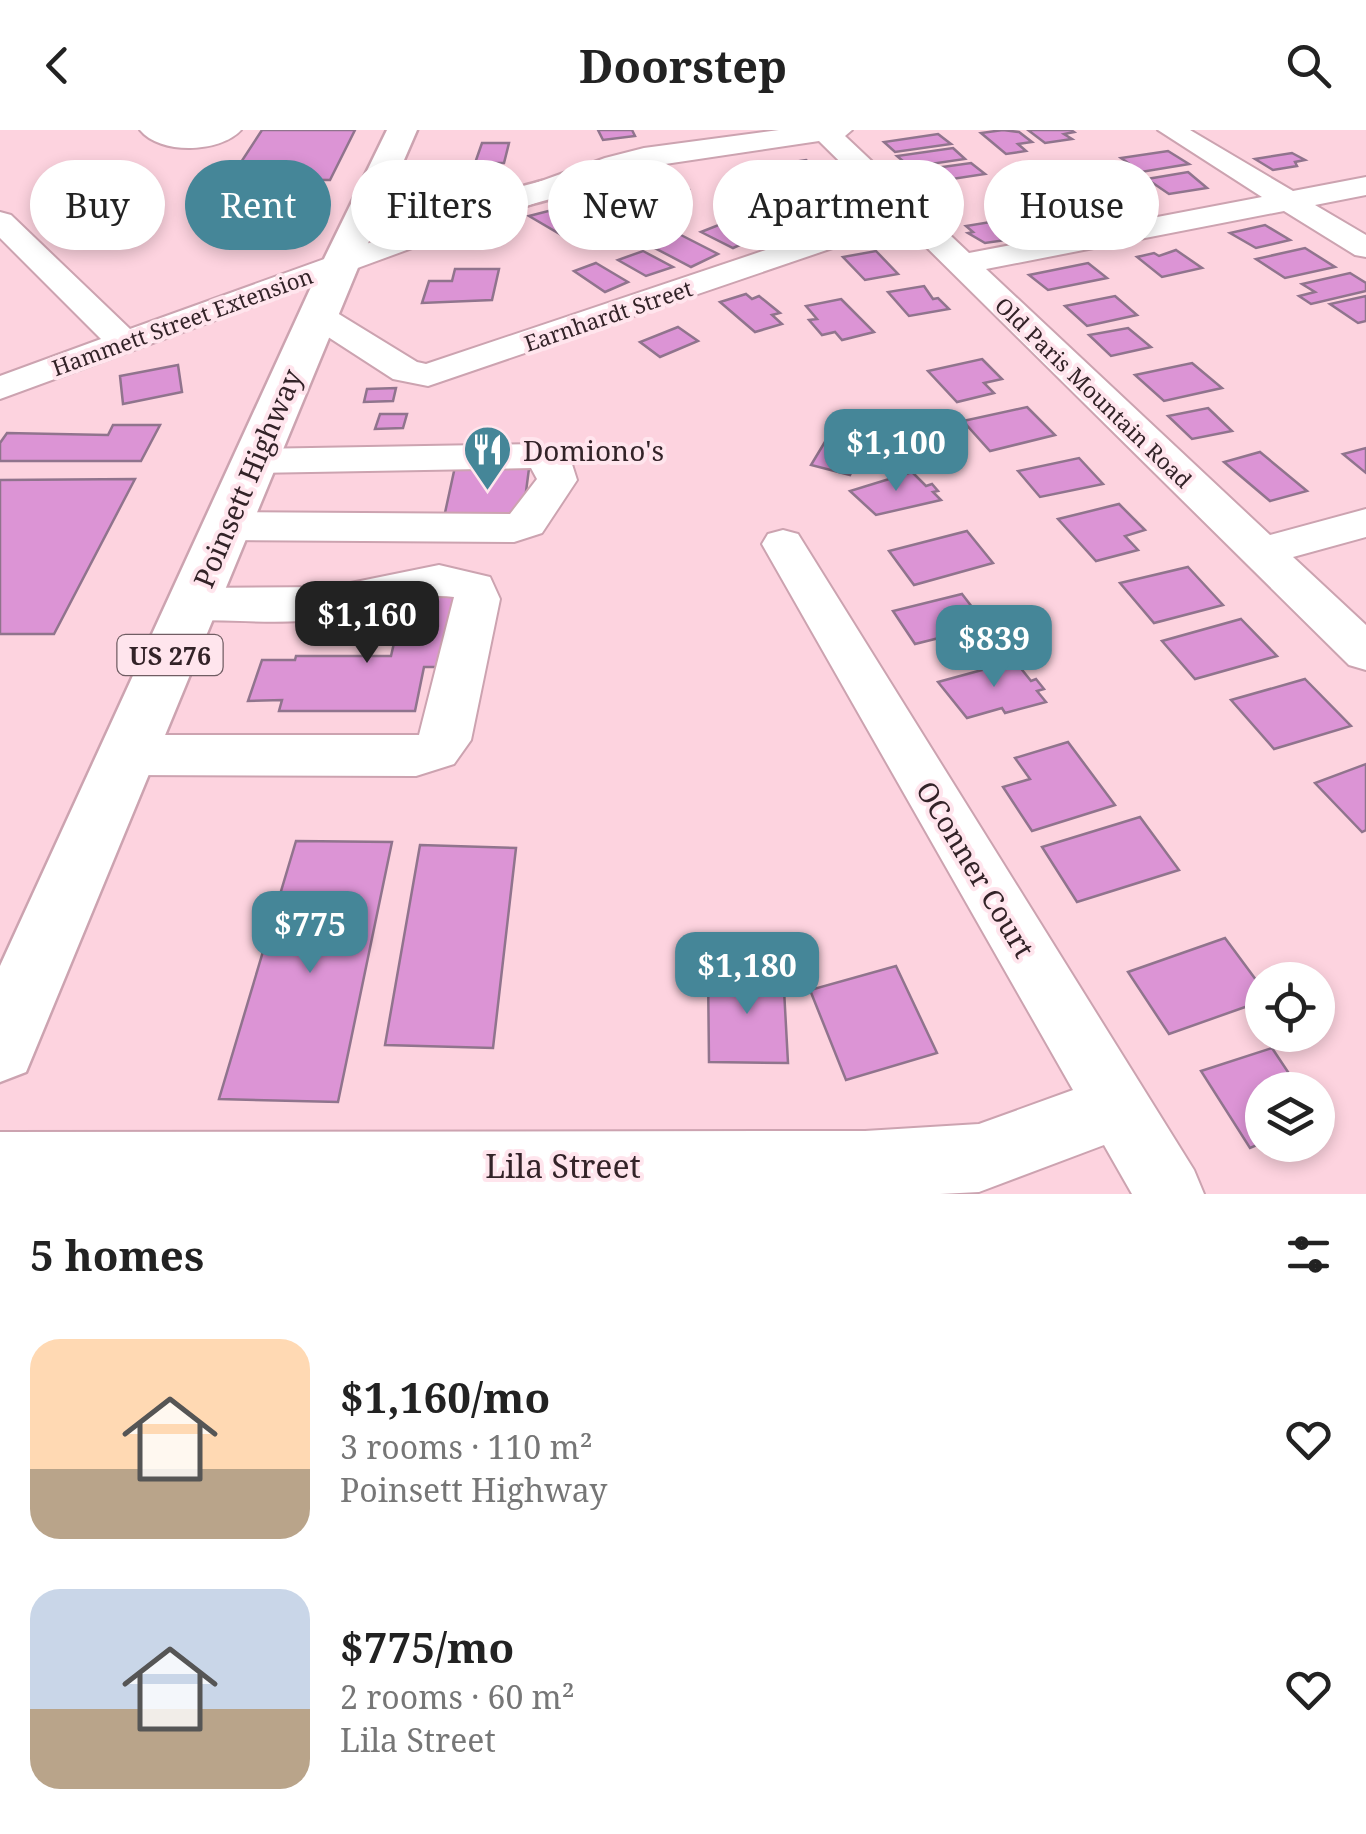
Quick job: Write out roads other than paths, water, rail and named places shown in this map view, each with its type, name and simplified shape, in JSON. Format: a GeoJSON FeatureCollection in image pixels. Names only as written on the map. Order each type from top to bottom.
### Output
{"type":"FeatureCollection","features":[{"type":"Feature","properties":{"kind":"highway","name":"Poinsett Highway"},"geometry":{"type":"LineString","coordinates":[[388,160],[402,130]]}},
{"type":"Feature","properties":{"kind":"highway"},"geometry":{"type":"LineString","coordinates":[[528,194],[542,191]]}},
{"type":"Feature","properties":{"kind":"highway","name":"Poinsett Highway"},"geometry":{"type":"LineString","coordinates":[[0,1047],[351,239]]}},
{"type":"Feature","properties":{"kind":"street"},"geometry":{"type":"LineString","coordinates":[[153,130],[166,140],[193,140],[228,130]]}},
{"type":"Feature","properties":{"kind":"street"},"geometry":{"type":"LineString","coordinates":[[1170,130],[1366,248]]}},
{"type":"Feature","properties":{"kind":"street","name":"Hammett Street Extension"},"geometry":{"type":"LineString","coordinates":[[0,388],[644,156],[829,131]]}},
{"type":"Feature","properties":{"kind":"street","name":"Old Paris Mountain Road"},"geometry":{"type":"LineString","coordinates":[[829,131],[857,160]]}},
{"type":"Feature","properties":{"kind":"street"},"geometry":{"type":"LineString","coordinates":[[961,264],[1366,186]]}},
{"type":"Feature","properties":{"kind":"street"},"geometry":{"type":"LineString","coordinates":[[0,220],[124,342]]}},
{"type":"Feature","properties":{"kind":"street","name":"Earnhardt Street"},"geometry":{"type":"LineString","coordinates":[[318,315],[406,371],[428,375],[796,250]]}},
{"type":"Feature","properties":{"kind":"street","name":"Old Paris Mountain Road"},"geometry":{"type":"LineString","coordinates":[[947,250],[1366,653]]}},
{"type":"Feature","properties":{"kind":"street"},"geometry":{"type":"LineString","coordinates":[[226,526],[514,528],[527,522],[558,480],[556,467],[540,456],[254,461]]}},
{"type":"Feature","properties":{"kind":"street"},"geometry":{"type":"LineString","coordinates":[[1260,552],[1366,522]]}},
{"type":"Feature","properties":{"kind":"street","name":"OConner Court"},"geometry":{"type":"LineString","coordinates":[[783,544],[1170,1194]]}},
{"type":"Feature","properties":{"kind":"street"},"geometry":{"type":"LineString","coordinates":[[126,756],[416,756],[436,750],[446,740],[477,599],[474,588],[463,582],[408,584],[328,604],[192,604]]}},
{"type":"Feature","properties":{"kind":"street","name":"Lila Street"},"geometry":{"type":"LineString","coordinates":[[0,1166],[865,1165],[979,1158],[1118,1108]]}},
{"type":"Feature","properties":{"kind":"place","name":"Domiono's"},"geometry":{"type":"Point","coordinates":[488,492]}}]}
